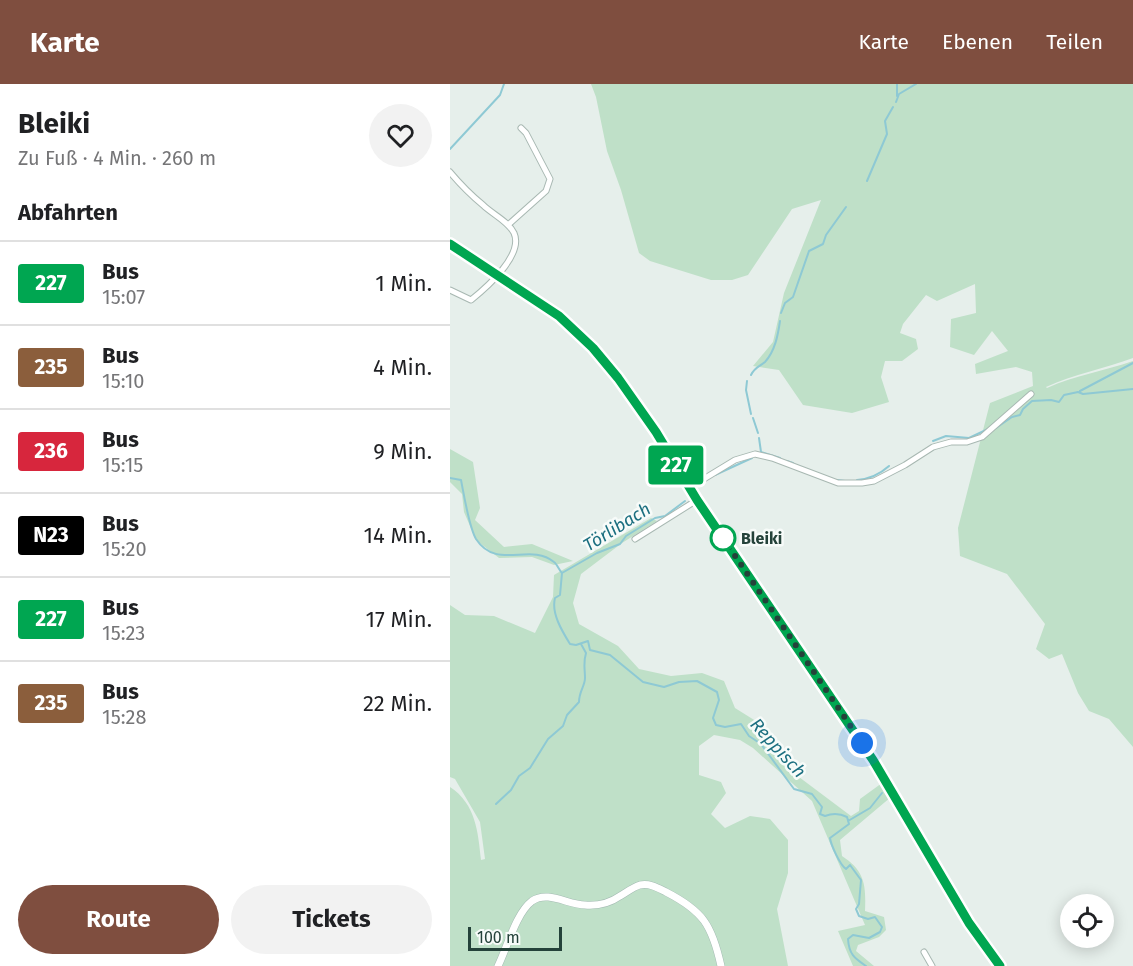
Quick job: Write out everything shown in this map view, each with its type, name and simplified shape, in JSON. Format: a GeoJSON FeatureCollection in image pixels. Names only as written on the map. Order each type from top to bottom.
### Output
{"type":"FeatureCollection","features":[{"type":"Feature","properties":{"kind":"main road"},"geometry":{"type":"LineString","coordinates":[[450,244],[559,316],[593,348],[618,378],[643,413],[697,500],[868,751],[908,815],[969,923],[1000,966]]}},
{"type":"Feature","properties":{"kind":"main road"},"geometry":{"type":"LineString","coordinates":[[498,966],[521,915],[535,900],[548,897],[578,905],[597,905],[612,901],[638,886],[647,885],[684,901],[698,912],[714,941],[721,966]]}},
{"type":"Feature","properties":{"kind":"street"},"geometry":{"type":"LineString","coordinates":[[508,225],[546,191],[550,179],[526,133],[521,128]]}},
{"type":"Feature","properties":{"kind":"street"},"geometry":{"type":"LineString","coordinates":[[450,172],[483,206],[508,225],[516,239],[515,249],[497,276],[471,300],[450,290]]}},
{"type":"Feature","properties":{"kind":"street"},"geometry":{"type":"LineString","coordinates":[[689,488],[735,460],[754,454],[772,458],[838,483],[874,481],[933,447],[951,441],[967,442],[982,437],[1031,394]]}},
{"type":"Feature","properties":{"kind":"street"},"geometry":{"type":"LineString","coordinates":[[635,540],[697,500]]}},
{"type":"Feature","properties":{"kind":"street"},"geometry":{"type":"LineString","coordinates":[[924,952],[932,966]]}},
{"type":"Feature","properties":{"kind":"green space"},"geometry":{"type":"Polygon","coordinates":[[[591,84],[1133,84],[1133,358],[1046,387],[1133,361],[1133,747],[1109,719],[1089,711],[1078,693],[1062,654],[1049,659],[1036,649],[1045,624],[1007,574],[960,556],[958,528],[990,403],[1033,386],[1032,372],[1016,367],[976,374],[975,364],[1008,351],[992,331],[974,355],[950,347],[951,319],[976,313],[975,284],[937,301],[926,295],[903,324],[900,333],[916,339],[918,349],[902,361],[885,361],[881,377],[889,402],[852,413],[803,405],[779,370],[753,366],[773,342],[784,293],[821,200],[792,209],[748,275],[732,280],[711,280],[650,261],[639,253],[607,151],[596,97],[591,84]]]}},
{"type":"Feature","properties":{"kind":"green space"},"geometry":{"type":"Polygon","coordinates":[[[450,449],[473,462],[480,508],[475,520],[504,547],[532,544],[573,561],[554,565],[532,557],[499,558],[476,540],[464,512],[462,494],[450,482],[450,449]]]}},
{"type":"Feature","properties":{"kind":"green space"},"geometry":{"type":"Polygon","coordinates":[[[651,518],[657,521],[622,543],[581,574],[573,603],[579,624],[618,646],[639,669],[671,676],[702,673],[724,681],[735,708],[759,723],[787,768],[851,816],[859,811],[860,799],[882,783],[891,797],[840,840],[842,856],[860,873],[864,886],[865,911],[884,917],[886,930],[879,937],[858,945],[856,951],[874,966],[853,966],[838,931],[865,925],[812,801],[753,748],[740,740],[714,735],[699,746],[699,775],[721,782],[726,793],[711,814],[725,828],[750,816],[770,819],[788,840],[788,873],[777,909],[788,966],[450,966],[450,787],[459,794],[470,810],[477,829],[481,860],[485,859],[480,822],[455,779],[450,777],[450,605],[465,615],[494,616],[535,633],[553,597],[554,575],[651,518]]]}},
{"type":"Feature","properties":{"kind":"waterway"},"geometry":{"type":"LineString","coordinates":[[450,149],[500,95],[504,84]]}},
{"type":"Feature","properties":{"kind":"waterway"},"geometry":{"type":"LineString","coordinates":[[897,84],[897,96]]}},
{"type":"Feature","properties":{"kind":"waterway"},"geometry":{"type":"LineString","coordinates":[[896,102],[899,94],[916,84]]}},
{"type":"Feature","properties":{"kind":"waterway"},"geometry":{"type":"LineString","coordinates":[[867,181],[887,134],[885,121],[893,107]]}},
{"type":"Feature","properties":{"kind":"waterway"},"geometry":{"type":"LineString","coordinates":[[781,313],[785,303],[793,297],[809,251],[823,244],[826,235],[846,207]]}},
{"type":"Feature","properties":{"kind":"waterway"},"geometry":{"type":"LineString","coordinates":[[751,375],[765,362],[774,348],[780,321]]}},
{"type":"Feature","properties":{"kind":"waterway"},"geometry":{"type":"LineString","coordinates":[[1080,391],[1133,363]]}},
{"type":"Feature","properties":{"kind":"waterway"},"geometry":{"type":"LineString","coordinates":[[747,381],[746,390],[751,414]]}},
{"type":"Feature","properties":{"kind":"waterway"},"geometry":{"type":"LineString","coordinates":[[996,428],[1012,417],[1020,415],[1032,401],[1059,402],[1064,395],[1078,392],[1083,394],[1133,389]]}},
{"type":"Feature","properties":{"kind":"waterway"},"geometry":{"type":"LineString","coordinates":[[753,418],[758,433]]}},
{"type":"Feature","properties":{"kind":"waterway"},"geometry":{"type":"LineString","coordinates":[[933,441],[946,436],[969,438],[988,429]]}},
{"type":"Feature","properties":{"kind":"waterway"},"geometry":{"type":"LineString","coordinates":[[759,438],[761,452]]}},
{"type":"Feature","properties":{"kind":"waterway"},"geometry":{"type":"LineString","coordinates":[[761,452],[780,458]]}},
{"type":"Feature","properties":{"kind":"waterway","name":"Törlibach"},"geometry":{"type":"LineString","coordinates":[[715,475],[752,458]]}},
{"type":"Feature","properties":{"kind":"waterway"},"geometry":{"type":"LineString","coordinates":[[787,461],[793,463]]}},
{"type":"Feature","properties":{"kind":"waterway"},"geometry":{"type":"LineString","coordinates":[[857,480],[874,476],[889,466]]}},
{"type":"Feature","properties":{"kind":"waterway","name":"Reppisch"},"geometry":{"type":"LineString","coordinates":[[450,478],[461,480],[471,527],[476,539],[484,548],[504,555],[535,554],[556,564],[562,573],[560,595],[555,598],[555,610],[558,622],[570,644],[576,645],[588,641],[590,650],[610,655],[643,682],[664,687],[679,682],[697,681],[717,692],[719,700],[713,718],[716,725],[725,727],[741,724],[749,736],[761,744],[794,789],[812,794],[822,807],[820,814],[825,816],[839,814],[847,817],[849,824],[830,838],[836,855],[844,867],[846,869],[850,865],[861,880],[859,904],[856,909],[859,916],[868,919],[875,917],[882,927],[880,932],[869,938],[853,935],[848,939],[853,955],[866,966]]}},
{"type":"Feature","properties":{"kind":"waterway"},"geometry":{"type":"LineString","coordinates":[[837,480],[845,481]]}},
{"type":"Feature","properties":{"kind":"waterway","name":"Törlibach"},"geometry":{"type":"LineString","coordinates":[[562,573],[597,553],[620,544],[626,536],[655,518],[665,516],[685,501]]}},
{"type":"Feature","properties":{"kind":"waterway"},"geometry":{"type":"LineString","coordinates":[[496,804],[511,790],[519,776],[530,768],[548,739],[563,726],[567,715],[579,702],[585,681],[586,653],[581,644]]}},
{"type":"Feature","properties":{"kind":"waterway"},"geometry":{"type":"LineString","coordinates":[[848,821],[870,808],[882,793]]}},
{"type":"Feature","properties":{"kind":"bus line","name":"227"},"geometry":{"type":"LineString","coordinates":[[450,244],[559,316],[593,348],[618,378],[656,432],[697,500],[873,760],[908,815],[969,923],[1000,966]]}},
{"type":"Feature","properties":{"kind":"place","name":"Bleiki"},"geometry":{"type":"Point","coordinates":[723,538]}},
{"type":"Feature","properties":{"kind":"route"},"geometry":{"type":"LineString","coordinates":[[723,538],[862,743]]}}]}
